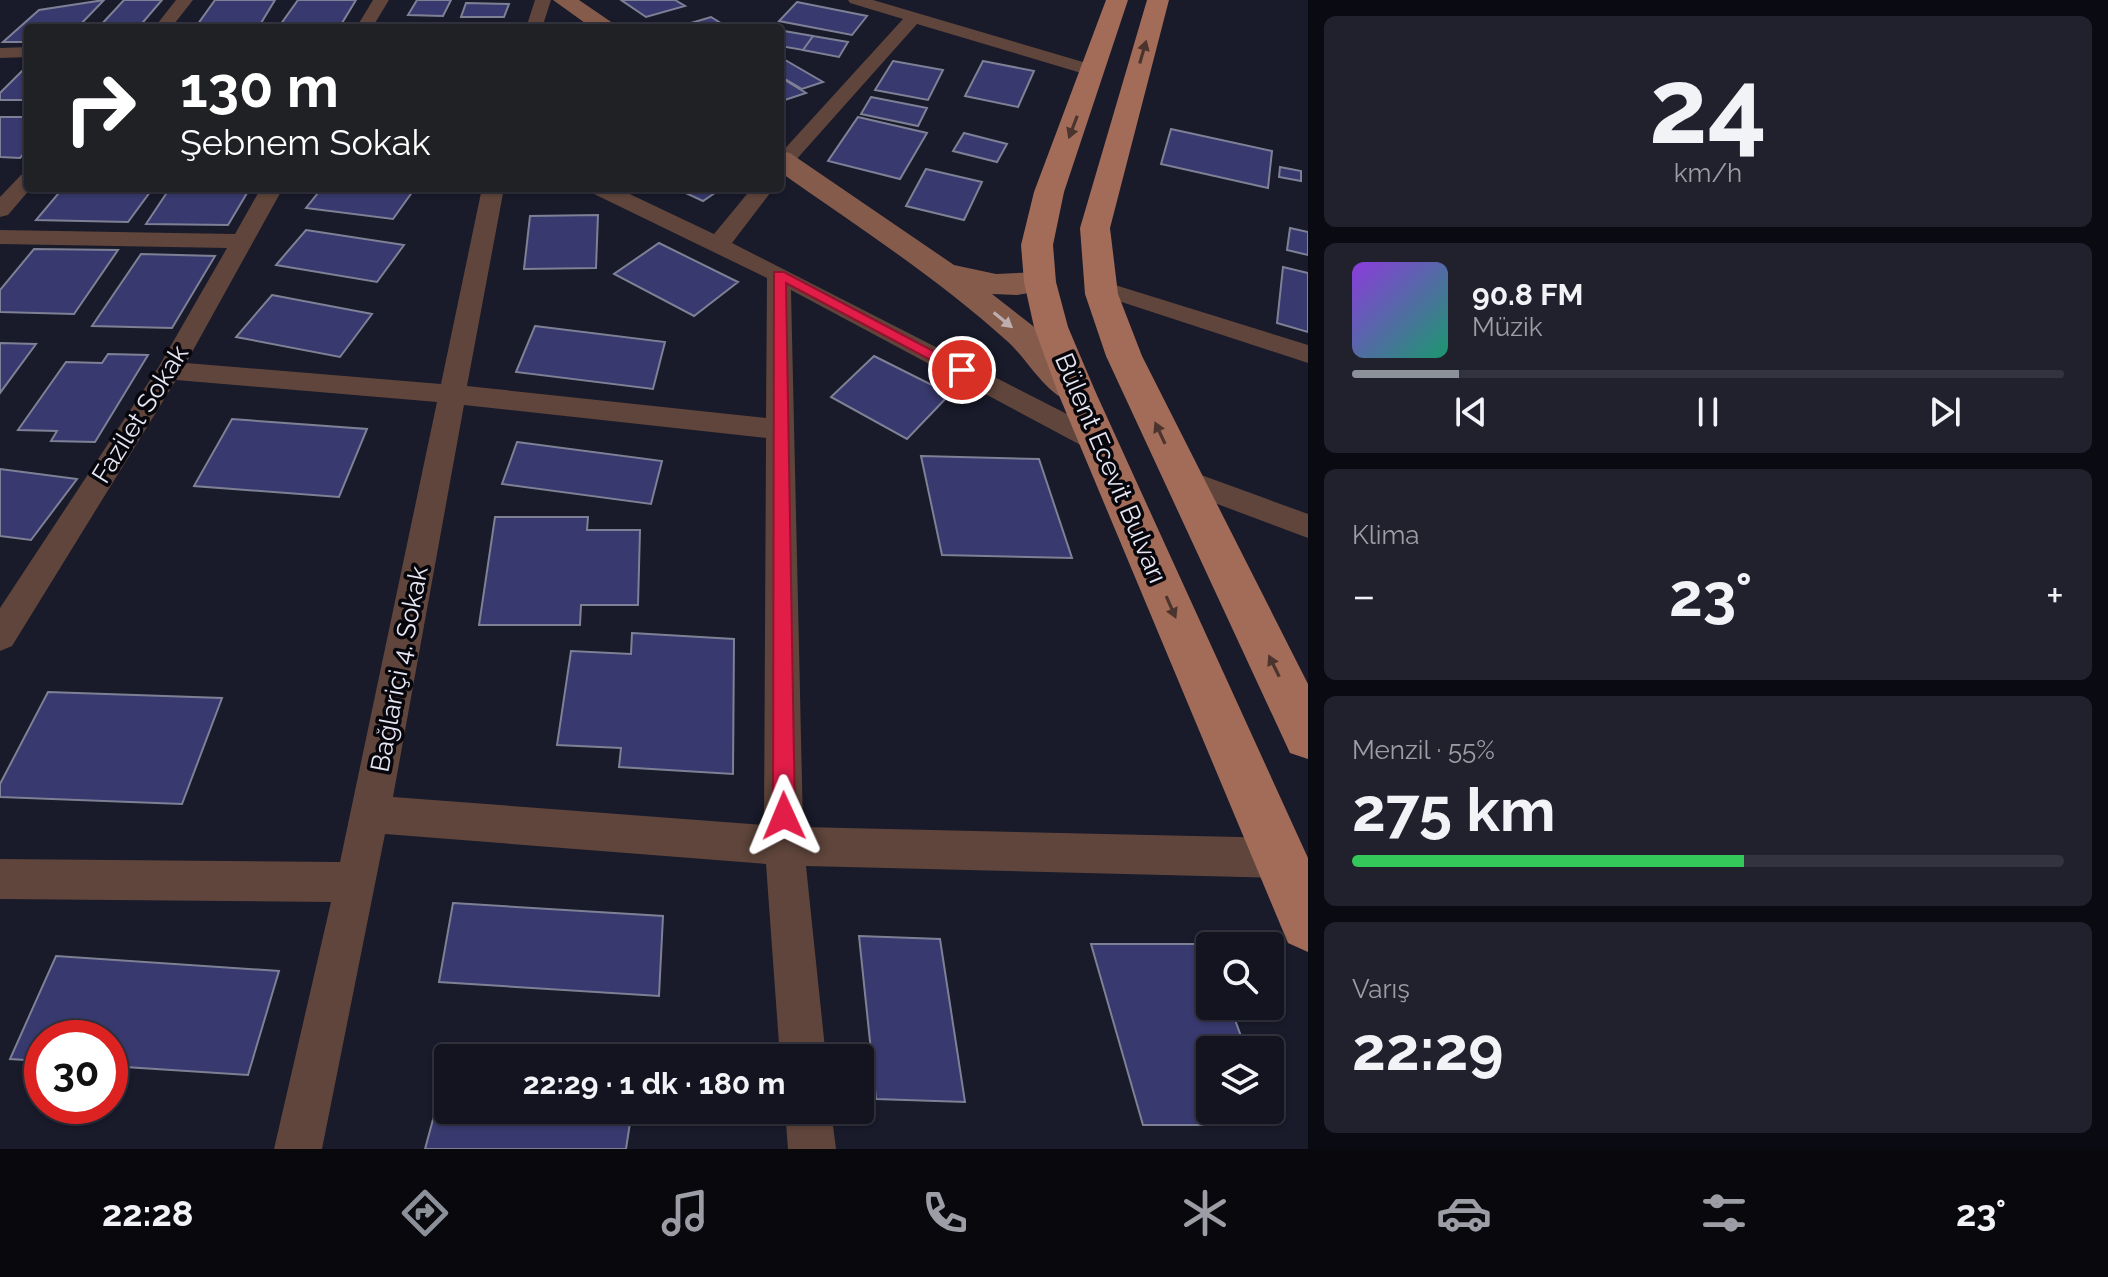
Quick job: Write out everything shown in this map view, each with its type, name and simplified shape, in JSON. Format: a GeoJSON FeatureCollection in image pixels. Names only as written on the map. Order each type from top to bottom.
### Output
{"type":"FeatureCollection","features":[{"type":"Feature","properties":{"kind":"main road","name":"Bülent Ecevit Bulvarı"},"geometry":{"type":"LineString","coordinates":[[1117,0],[1049,192],[1037,245],[1040,282],[1051,327],[1077,393],[1308,923]]}},
{"type":"Feature","properties":{"kind":"main road"},"geometry":{"type":"LineString","coordinates":[[1158,0],[1095,228],[1094,258],[1099,287],[1109,322],[1182,479],[1308,736]]}},
{"type":"Feature","properties":{"kind":"street"},"geometry":{"type":"LineString","coordinates":[[165,24],[185,0]]}},
{"type":"Feature","properties":{"kind":"street"},"geometry":{"type":"LineString","coordinates":[[366,24],[381,0]]}},
{"type":"Feature","properties":{"kind":"street"},"geometry":{"type":"LineString","coordinates":[[535,24],[543,0]]}},
{"type":"Feature","properties":{"kind":"street"},"geometry":{"type":"LineString","coordinates":[[564,0],[602,24]]}},
{"type":"Feature","properties":{"kind":"street"},"geometry":{"type":"LineString","coordinates":[[856,0],[1094,71]]}},
{"type":"Feature","properties":{"kind":"street"},"geometry":{"type":"LineString","coordinates":[[784,159],[913,18]]}},
{"type":"Feature","properties":{"kind":"street"},"geometry":{"type":"LineString","coordinates":[[0,53],[24,52]]}},
{"type":"Feature","properties":{"kind":"street"},"geometry":{"type":"LineString","coordinates":[[784,164],[942,271],[1021,334],[1077,393]]}},
{"type":"Feature","properties":{"kind":"street"},"geometry":{"type":"LineString","coordinates":[[0,210],[24,183]]}},
{"type":"Feature","properties":{"kind":"street","name":"Fazilet Sokak"},"geometry":{"type":"LineString","coordinates":[[0,636],[13,590],[169,371],[270,192]]}},
{"type":"Feature","properties":{"kind":"street","name":"Bağlariçi 4. Sokak"},"geometry":{"type":"LineString","coordinates":[[298,1149],[370,814],[492,192]]}},
{"type":"Feature","properties":{"kind":"street"},"geometry":{"type":"LineString","coordinates":[[608,192],[779,274],[1098,442]]}},
{"type":"Feature","properties":{"kind":"street"},"geometry":{"type":"LineString","coordinates":[[718,245],[760,192]]}},
{"type":"Feature","properties":{"kind":"street"},"geometry":{"type":"LineString","coordinates":[[0,237],[242,241]]}},
{"type":"Feature","properties":{"kind":"street"},"geometry":{"type":"LineString","coordinates":[[942,271],[988,285],[1015,287],[1040,282]]}},
{"type":"Feature","properties":{"kind":"street"},"geometry":{"type":"LineString","coordinates":[[779,274],[784,846],[802,1044]]}},
{"type":"Feature","properties":{"kind":"street"},"geometry":{"type":"LineString","coordinates":[[1099,287],[1308,354]]}},
{"type":"Feature","properties":{"kind":"street"},"geometry":{"type":"LineString","coordinates":[[169,371],[453,394],[780,429]]}},
{"type":"Feature","properties":{"kind":"street"},"geometry":{"type":"LineString","coordinates":[[1182,479],[1308,526]]}},
{"type":"Feature","properties":{"kind":"street"},"geometry":{"type":"LineString","coordinates":[[370,814],[784,846],[1281,858]]}},
{"type":"Feature","properties":{"kind":"street"},"geometry":{"type":"LineString","coordinates":[[0,879],[355,882]]}},
{"type":"Feature","properties":{"kind":"street"},"geometry":{"type":"LineString","coordinates":[[809,1124],[812,1149]]}},
{"type":"Feature","properties":{"kind":"building"},"geometry":{"type":"Polygon","coordinates":[[[104,0],[81,24],[24,24],[24,42],[3,42],[39,10],[104,0]]]}},
{"type":"Feature","properties":{"kind":"building"},"geometry":{"type":"Polygon","coordinates":[[[124,0],[162,0],[141,24],[102,24],[124,0]]]}},
{"type":"Feature","properties":{"kind":"building"},"geometry":{"type":"Polygon","coordinates":[[[215,0],[275,0],[260,24],[198,24],[215,0]]]}},
{"type":"Feature","properties":{"kind":"building"},"geometry":{"type":"Polygon","coordinates":[[[298,0],[356,0],[341,24],[281,24],[298,0]]]}},
{"type":"Feature","properties":{"kind":"building"},"geometry":{"type":"Polygon","coordinates":[[[417,0],[451,0],[443,16],[408,15],[417,0]]]}},
{"type":"Feature","properties":{"kind":"building"},"geometry":{"type":"Polygon","coordinates":[[[621,0],[675,0],[685,6],[646,17],[621,0]]]}},
{"type":"Feature","properties":{"kind":"building"},"geometry":{"type":"Polygon","coordinates":[[[797,2],[867,16],[852,35],[779,21],[797,2]]]}},
{"type":"Feature","properties":{"kind":"building"},"geometry":{"type":"Polygon","coordinates":[[[466,3],[509,4],[504,17],[461,17],[466,3]]]}},
{"type":"Feature","properties":{"kind":"building"},"geometry":{"type":"Polygon","coordinates":[[[711,17],[722,24],[687,24],[711,17]]]}},
{"type":"Feature","properties":{"kind":"building"},"geometry":{"type":"Polygon","coordinates":[[[784,31],[813,36],[803,50],[784,47],[784,31]]]}},
{"type":"Feature","properties":{"kind":"building"},"geometry":{"type":"Polygon","coordinates":[[[813,36],[848,42],[839,57],[803,50],[813,36]]]}},
{"type":"Feature","properties":{"kind":"building"},"geometry":{"type":"Polygon","coordinates":[[[784,59],[823,82],[802,89],[784,78],[784,59]]]}},
{"type":"Feature","properties":{"kind":"building"},"geometry":{"type":"Polygon","coordinates":[[[893,61],[943,70],[928,100],[875,90],[893,61]]]}},
{"type":"Feature","properties":{"kind":"building"},"geometry":{"type":"Polygon","coordinates":[[[983,61],[1034,71],[1018,107],[965,96],[983,61]]]}},
{"type":"Feature","properties":{"kind":"building"},"geometry":{"type":"Polygon","coordinates":[[[24,69],[24,100],[0,100],[0,93],[24,69]]]}},
{"type":"Feature","properties":{"kind":"building"},"geometry":{"type":"Polygon","coordinates":[[[784,79],[806,93],[784,100],[784,79]]]}},
{"type":"Feature","properties":{"kind":"building"},"geometry":{"type":"Polygon","coordinates":[[[871,97],[927,108],[918,126],[861,114],[871,97]]]}},
{"type":"Feature","properties":{"kind":"building"},"geometry":{"type":"Polygon","coordinates":[[[0,117],[24,117],[24,154],[20,158],[0,157],[0,117]]]}},
{"type":"Feature","properties":{"kind":"building"},"geometry":{"type":"Polygon","coordinates":[[[858,117],[927,133],[900,179],[828,161],[858,117]]]}},
{"type":"Feature","properties":{"kind":"building"},"geometry":{"type":"Polygon","coordinates":[[[1171,129],[1272,151],[1268,188],[1161,164],[1171,129]]]}},
{"type":"Feature","properties":{"kind":"building"},"geometry":{"type":"Polygon","coordinates":[[[964,133],[1007,144],[997,162],[953,151],[964,133]]]}},
{"type":"Feature","properties":{"kind":"building"},"geometry":{"type":"Polygon","coordinates":[[[1280,167],[1301,171],[1301,181],[1279,177],[1280,167]]]}},
{"type":"Feature","properties":{"kind":"building"},"geometry":{"type":"Polygon","coordinates":[[[926,169],[982,182],[964,220],[906,206],[926,169]]]}},
{"type":"Feature","properties":{"kind":"building"},"geometry":{"type":"Polygon","coordinates":[[[60,192],[150,192],[128,222],[36,220],[60,192]]]}},
{"type":"Feature","properties":{"kind":"building"},"geometry":{"type":"Polygon","coordinates":[[[167,192],[248,192],[228,225],[146,224],[167,192]]]}},
{"type":"Feature","properties":{"kind":"building"},"geometry":{"type":"Polygon","coordinates":[[[319,192],[412,192],[393,219],[306,208],[319,192]]]}},
{"type":"Feature","properties":{"kind":"building"},"geometry":{"type":"Polygon","coordinates":[[[684,192],[716,192],[703,201],[684,192]]]}},
{"type":"Feature","properties":{"kind":"building"},"geometry":{"type":"Polygon","coordinates":[[[598,215],[596,268],[524,269],[530,216],[598,215]]]}},
{"type":"Feature","properties":{"kind":"building"},"geometry":{"type":"Polygon","coordinates":[[[1290,228],[1308,232],[1308,255],[1287,250],[1290,228]]]}},
{"type":"Feature","properties":{"kind":"building"},"geometry":{"type":"Polygon","coordinates":[[[306,230],[404,245],[377,282],[276,265],[306,230]]]}},
{"type":"Feature","properties":{"kind":"building"},"geometry":{"type":"Polygon","coordinates":[[[659,243],[738,282],[694,316],[614,274],[659,243]]]}},
{"type":"Feature","properties":{"kind":"building"},"geometry":{"type":"Polygon","coordinates":[[[34,249],[118,250],[74,314],[0,312],[0,290],[34,249]]]}},
{"type":"Feature","properties":{"kind":"building"},"geometry":{"type":"Polygon","coordinates":[[[141,254],[215,256],[172,328],[92,326],[141,254]]]}},
{"type":"Feature","properties":{"kind":"building"},"geometry":{"type":"Polygon","coordinates":[[[1283,267],[1308,273],[1308,332],[1277,323],[1283,267]]]}},
{"type":"Feature","properties":{"kind":"building"},"geometry":{"type":"Polygon","coordinates":[[[272,295],[372,314],[340,357],[236,337],[272,295]]]}},
{"type":"Feature","properties":{"kind":"building"},"geometry":{"type":"Polygon","coordinates":[[[535,326],[665,342],[653,389],[516,372],[535,326]]]}},
{"type":"Feature","properties":{"kind":"building"},"geometry":{"type":"Polygon","coordinates":[[[0,343],[36,344],[0,393],[0,343]]]}},
{"type":"Feature","properties":{"kind":"building"},"geometry":{"type":"Polygon","coordinates":[[[108,354],[148,355],[95,442],[51,441],[57,431],[18,430],[66,362],[102,363],[108,354]]]}},
{"type":"Feature","properties":{"kind":"building"},"geometry":{"type":"Polygon","coordinates":[[[874,356],[950,394],[907,439],[831,397],[874,356]]]}},
{"type":"Feature","properties":{"kind":"building"},"geometry":{"type":"Polygon","coordinates":[[[232,419],[367,429],[339,497],[194,486],[232,419]]]}},
{"type":"Feature","properties":{"kind":"building"},"geometry":{"type":"Polygon","coordinates":[[[517,442],[662,461],[651,504],[502,484],[517,442]]]}},
{"type":"Feature","properties":{"kind":"building"},"geometry":{"type":"Polygon","coordinates":[[[921,456],[1039,459],[1072,558],[942,555],[921,456]]]}},
{"type":"Feature","properties":{"kind":"building"},"geometry":{"type":"Polygon","coordinates":[[[0,469],[77,479],[31,540],[0,536],[0,469]]]}},
{"type":"Feature","properties":{"kind":"building"},"geometry":{"type":"Polygon","coordinates":[[[495,517],[588,517],[587,530],[640,530],[638,605],[581,605],[580,625],[479,625],[495,517]]]}},
{"type":"Feature","properties":{"kind":"building"},"geometry":{"type":"Polygon","coordinates":[[[632,633],[734,639],[733,774],[619,767],[621,748],[557,745],[571,651],[631,654],[632,633]]]}},
{"type":"Feature","properties":{"kind":"building"},"geometry":{"type":"Polygon","coordinates":[[[48,692],[222,698],[182,804],[0,797],[0,784],[48,692]]]}},
{"type":"Feature","properties":{"kind":"building"},"geometry":{"type":"Polygon","coordinates":[[[453,903],[663,916],[659,996],[439,982],[453,903]]]}},
{"type":"Feature","properties":{"kind":"building"},"geometry":{"type":"Polygon","coordinates":[[[859,936],[940,939],[965,1102],[876,1099],[874,1044],[870,1044],[859,936]]]}},
{"type":"Feature","properties":{"kind":"building"},"geometry":{"type":"Polygon","coordinates":[[[1091,944],[1196,944],[1196,1020],[1235,1020],[1241,1036],[1196,1036],[1196,1124],[1273,1125],[1143,1125],[1091,944]]]}},
{"type":"Feature","properties":{"kind":"building"},"geometry":{"type":"Polygon","coordinates":[[[56,956],[279,971],[248,1075],[128,1067],[128,1020],[27,1020],[56,956]]]}},
{"type":"Feature","properties":{"kind":"building"},"geometry":{"type":"Polygon","coordinates":[[[24,1028],[24,1060],[10,1059],[24,1028]]]}},
{"type":"Feature","properties":{"kind":"building"},"geometry":{"type":"Polygon","coordinates":[[[434,1116],[434,1124],[630,1124],[626,1149],[425,1149],[434,1116]]]}},
{"type":"Feature","properties":{"kind":"route"},"geometry":{"type":"LineString","coordinates":[[784,816],[779,274],[962,370]]}}]}
